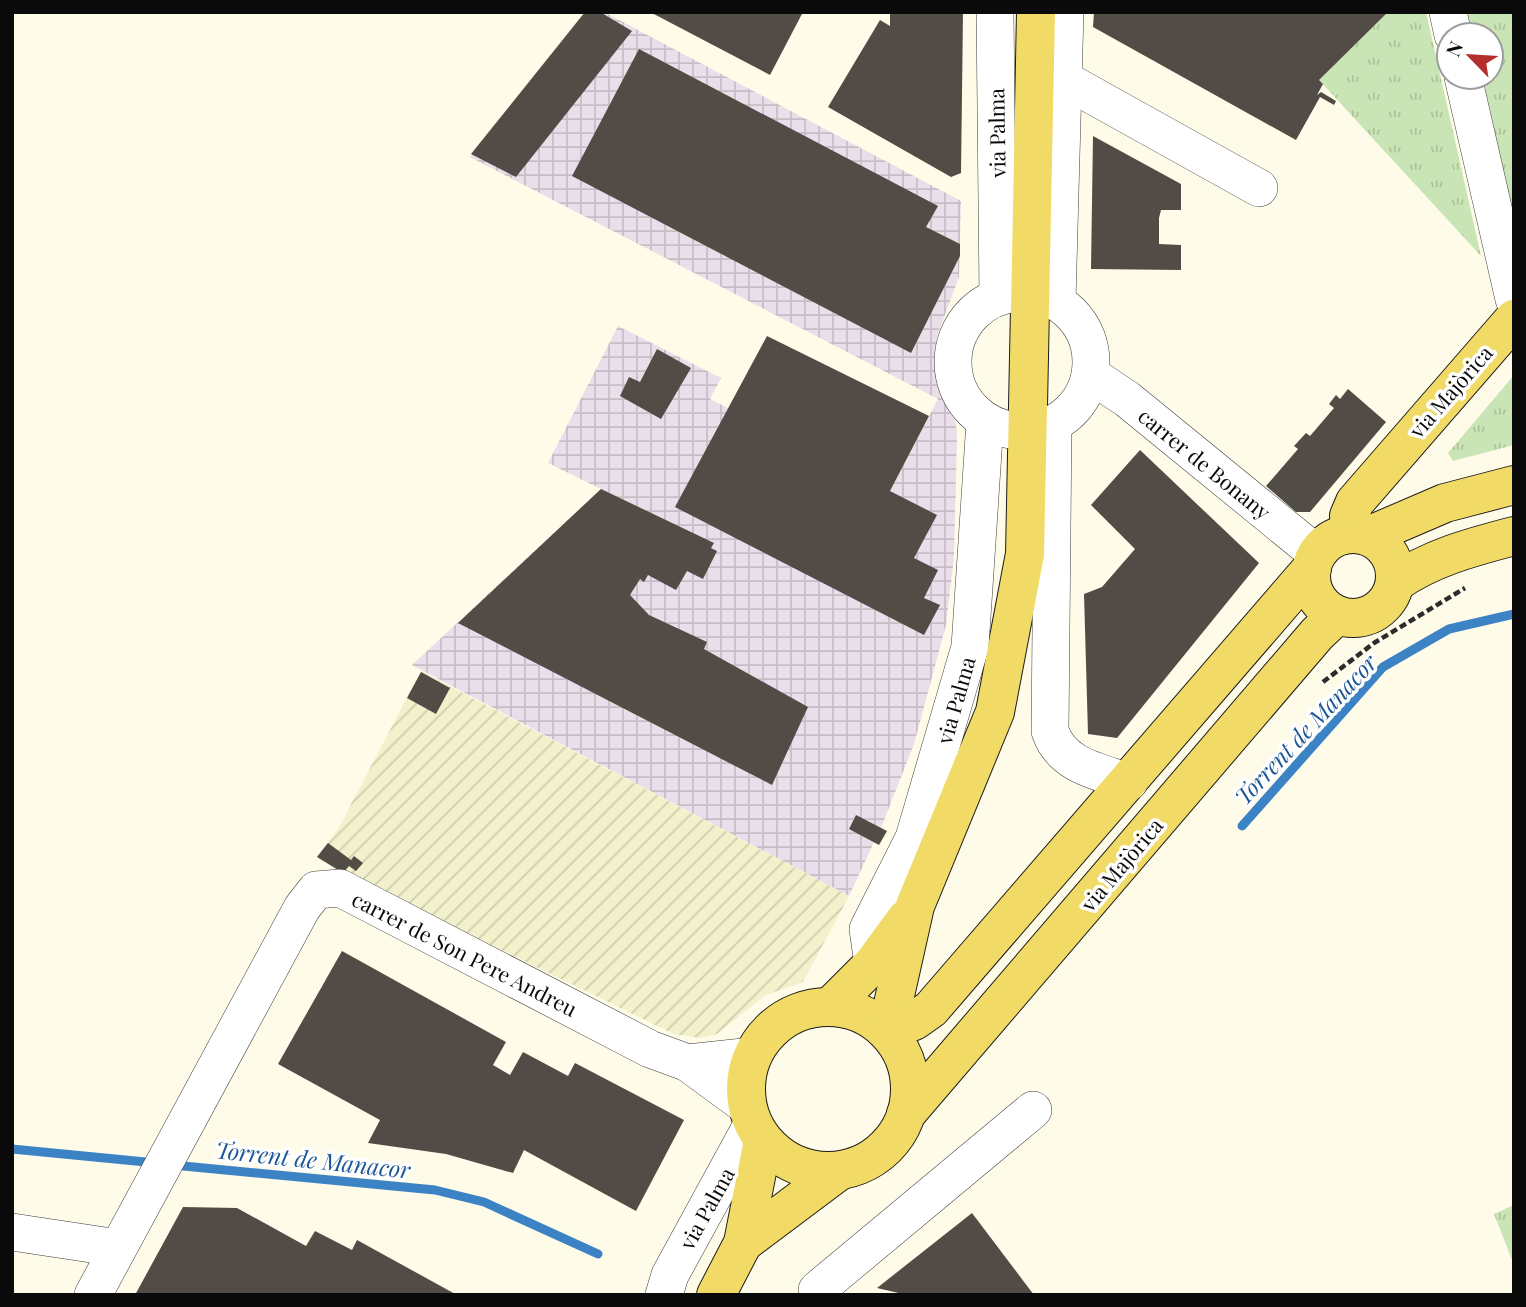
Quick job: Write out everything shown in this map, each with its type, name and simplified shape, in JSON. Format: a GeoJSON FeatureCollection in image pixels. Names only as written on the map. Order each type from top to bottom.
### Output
{"type":"FeatureCollection","features":[{"type":"Feature","properties":{"kind":"main road"},"geometry":{"type":"LineString","coordinates":[[887,1031],[915,906],[995,712],[1025,554],[1040,428],[1028,297],[1036,12]]}},
{"type":"Feature","properties":{"kind":"main road","name":"via Majòrica"},"geometry":{"type":"LineString","coordinates":[[1361,535],[1349,516],[1355,502],[1514,318]]}},
{"type":"Feature","properties":{"kind":"main road"},"geometry":{"type":"LineString","coordinates":[[1387,463],[1390,485],[1397,501],[1421,512]]}},
{"type":"Feature","properties":{"kind":"main road"},"geometry":{"type":"LineString","coordinates":[[887,1031],[914,1021],[932,1009],[1129,782],[1333,539],[1361,535],[1421,512],[1514,485]]}},
{"type":"Feature","properties":{"kind":"main road"},"geometry":{"type":"LineString","coordinates":[[1361,535],[1380,543],[1390,555],[1395,583]]}},
{"type":"Feature","properties":{"kind":"main road"},"geometry":{"type":"LineString","coordinates":[[1315,561],[1316,596],[1337,615],[1362,617],[1384,605],[1395,583],[1413,570],[1467,548],[1514,536]]}},
{"type":"Feature","properties":{"kind":"main road","name":"via Majòrica"},"geometry":{"type":"LineString","coordinates":[[906,1114],[1302,652],[1337,615]]}},
{"type":"Feature","properties":{"kind":"main road"},"geometry":{"type":"LineString","coordinates":[[830,1007],[873,964],[915,906]]}},
{"type":"Feature","properties":{"kind":"main road"},"geometry":{"type":"LineString","coordinates":[[729,1276],[755,1124],[746,1082],[753,1056],[775,1026],[792,1016],[830,1007],[859,1013],[887,1031],[907,1068],[910,1091],[906,1114],[895,1136],[880,1153],[860,1165],[839,1171],[800,1167],[785,1160],[755,1124]]}},
{"type":"Feature","properties":{"kind":"main road"},"geometry":{"type":"LineString","coordinates":[[729,1276],[839,1171]]}},
{"type":"Feature","properties":{"kind":"street","name":"via Palma"},"geometry":{"type":"LineString","coordinates":[[995,12],[1028,297]]}},
{"type":"Feature","properties":{"kind":"street"},"geometry":{"type":"LineString","coordinates":[[1028,297],[1065,80],[1065,12]]}},
{"type":"Feature","properties":{"kind":"street"},"geometry":{"type":"LineString","coordinates":[[1065,80],[1259,188]]}},
{"type":"Feature","properties":{"kind":"street"},"geometry":{"type":"LineString","coordinates":[[1466,91],[1514,299]]}},
{"type":"Feature","properties":{"kind":"street"},"geometry":{"type":"LineString","coordinates":[[1028,297],[1074,314],[1086,332],[1092,353],[1091,375],[1084,395],[1071,412],[1040,428],[1005,430],[985,422],[968,407],[957,388],[954,355],[964,324],[979,307],[1028,297]]}},
{"type":"Feature","properties":{"kind":"street","name":"carrer de Bonany"},"geometry":{"type":"LineString","coordinates":[[1091,375],[1127,399],[1315,561]]}},
{"type":"Feature","properties":{"kind":"street","name":"via Palma"},"geometry":{"type":"LineString","coordinates":[[873,964],[868,929],[914,838],[970,648],[985,422]]}},
{"type":"Feature","properties":{"kind":"street"},"geometry":{"type":"LineString","coordinates":[[1040,428],[1050,731],[1055,746],[1065,757],[1129,782]]}},
{"type":"Feature","properties":{"kind":"street","name":"carrer de Son Pere Andreu"},"geometry":{"type":"LineString","coordinates":[[118,1248],[302,908],[316,890],[340,888],[650,1049],[688,1063]]}},
{"type":"Feature","properties":{"kind":"street"},"geometry":{"type":"LineString","coordinates":[[688,1063],[753,1056]]}},
{"type":"Feature","properties":{"kind":"street"},"geometry":{"type":"LineString","coordinates":[[688,1063],[755,1124]]}},
{"type":"Feature","properties":{"kind":"street"},"geometry":{"type":"LineString","coordinates":[[817,1290],[1033,1110]]}},
{"type":"Feature","properties":{"kind":"street","name":"via Palma"},"geometry":{"type":"LineString","coordinates":[[664,1295],[670,1275],[755,1124]]}},
{"type":"Feature","properties":{"kind":"street"},"geometry":{"type":"LineString","coordinates":[[12,1232],[118,1248],[93,1295]]}},
{"type":"Feature","properties":{"kind":"shaded area"},"geometry":{"type":"Polygon","coordinates":[[[585,12],[604,12],[961,201],[959,277],[937,336],[934,363],[945,402],[956,423],[957,437],[954,557],[946,625],[914,744],[881,828],[856,816],[849,828],[874,842],[849,896],[412,665],[601,489],[548,463],[618,326],[721,378],[710,399],[890,491],[938,399],[470,157],[585,12]]]}},
{"type":"Feature","properties":{"kind":"green space"},"geometry":{"type":"Polygon","coordinates":[[[1388,12],[1426,12],[1435,52],[1435,91],[1444,91],[1481,256],[1319,80],[1388,12]]]}},
{"type":"Feature","properties":{"kind":"green space"},"geometry":{"type":"Polygon","coordinates":[[[1467,12],[1514,12],[1514,220],[1485,91],[1505,91],[1505,21],[1469,21],[1467,12]]]}},
{"type":"Feature","properties":{"kind":"green space"},"geometry":{"type":"Polygon","coordinates":[[[1514,375],[1514,445],[1453,461],[1448,453],[1514,375]]]}},
{"type":"Feature","properties":{"kind":"green space"},"geometry":{"type":"Polygon","coordinates":[[[421,671],[849,896],[803,982],[766,995],[717,1034],[700,1038],[674,1034],[359,881],[317,857],[338,829],[421,671]]]}},
{"type":"Feature","properties":{"kind":"green space"},"geometry":{"type":"Polygon","coordinates":[[[1514,1205],[1514,1265],[1494,1214],[1514,1205]]]}},
{"type":"Feature","properties":{"kind":"building"},"geometry":{"type":"Polygon","coordinates":[[[585,12],[600,12],[632,31],[516,177],[471,154],[585,12]]]}},
{"type":"Feature","properties":{"kind":"building"},"geometry":{"type":"Polygon","coordinates":[[[650,12],[803,12],[770,75],[650,12]]]}},
{"type":"Feature","properties":{"kind":"building"},"geometry":{"type":"Polygon","coordinates":[[[890,12],[963,12],[961,173],[951,177],[828,107],[880,20],[890,26],[890,12]]]}},
{"type":"Feature","properties":{"kind":"building"},"geometry":{"type":"Polygon","coordinates":[[[1094,12],[1388,12],[1319,80],[1323,84],[1317,95],[1321,92],[1336,101],[1334,105],[1320,97],[1296,140],[1093,27],[1094,12]]]}},
{"type":"Feature","properties":{"kind":"building"},"geometry":{"type":"Polygon","coordinates":[[[639,49],[938,206],[926,227],[960,244],[960,256],[911,353],[572,176],[639,49]]]}},
{"type":"Feature","properties":{"kind":"building"},"geometry":{"type":"Polygon","coordinates":[[[1093,136],[1181,184],[1181,210],[1161,210],[1159,244],[1181,245],[1181,270],[1091,269],[1093,136]]]}},
{"type":"Feature","properties":{"kind":"building"},"geometry":{"type":"Polygon","coordinates":[[[767,336],[929,416],[890,491],[937,515],[914,558],[938,570],[924,598],[940,605],[924,635],[675,507],[767,336]]]}},
{"type":"Feature","properties":{"kind":"building"},"geometry":{"type":"Polygon","coordinates":[[[657,349],[691,368],[661,419],[620,396],[629,377],[640,382],[657,349]]]}},
{"type":"Feature","properties":{"kind":"building"},"geometry":{"type":"Polygon","coordinates":[[[1348,389],[1386,422],[1310,512],[1296,512],[1266,486],[1298,449],[1294,446],[1306,433],[1310,436],[1334,408],[1329,404],[1336,395],[1340,399],[1348,389]]]}},
{"type":"Feature","properties":{"kind":"building"},"geometry":{"type":"Polygon","coordinates":[[[1140,450],[1259,563],[1117,738],[1088,734],[1084,594],[1102,587],[1135,549],[1091,505],[1140,450]]]}},
{"type":"Feature","properties":{"kind":"building"},"geometry":{"type":"Polygon","coordinates":[[[601,489],[714,543],[711,548],[717,551],[703,579],[687,571],[676,590],[648,575],[644,582],[640,579],[630,595],[649,615],[707,642],[704,649],[808,707],[772,785],[458,623],[601,489]]]}},
{"type":"Feature","properties":{"kind":"building"},"geometry":{"type":"Polygon","coordinates":[[[421,672],[450,688],[436,714],[407,698],[421,672]]]}},
{"type":"Feature","properties":{"kind":"building"},"geometry":{"type":"Polygon","coordinates":[[[856,815],[887,831],[879,845],[849,829],[856,815]]]}},
{"type":"Feature","properties":{"kind":"building"},"geometry":{"type":"Polygon","coordinates":[[[328,843],[351,860],[354,856],[363,863],[356,871],[349,866],[343,873],[317,857],[328,843]]]}},
{"type":"Feature","properties":{"kind":"building"},"geometry":{"type":"Polygon","coordinates":[[[342,951],[506,1042],[493,1065],[510,1075],[523,1052],[568,1076],[575,1063],[684,1120],[636,1211],[524,1150],[513,1173],[446,1154],[368,1143],[380,1120],[278,1064],[342,951]]]}},
{"type":"Feature","properties":{"kind":"building"},"geometry":{"type":"Polygon","coordinates":[[[183,1207],[237,1208],[306,1246],[315,1231],[352,1250],[357,1240],[457,1295],[135,1295],[183,1207]]]}},
{"type":"Feature","properties":{"kind":"building"},"geometry":{"type":"Polygon","coordinates":[[[972,1213],[1034,1295],[907,1295],[877,1288],[972,1213]]]}},
{"type":"Feature","properties":{"kind":"waterway","name":"Torrent de Manacor"},"geometry":{"type":"LineString","coordinates":[[1242,826],[1383,667],[1449,629],[1514,614]]}},
{"type":"Feature","properties":{"kind":"waterway","name":"Torrent de Manacor"},"geometry":{"type":"LineString","coordinates":[[12,1149],[156,1163]]}},
{"type":"Feature","properties":{"kind":"waterway","name":"Torrent de Manacor"},"geometry":{"type":"LineString","coordinates":[[173,1165],[435,1190],[484,1202],[598,1254]]}}]}
